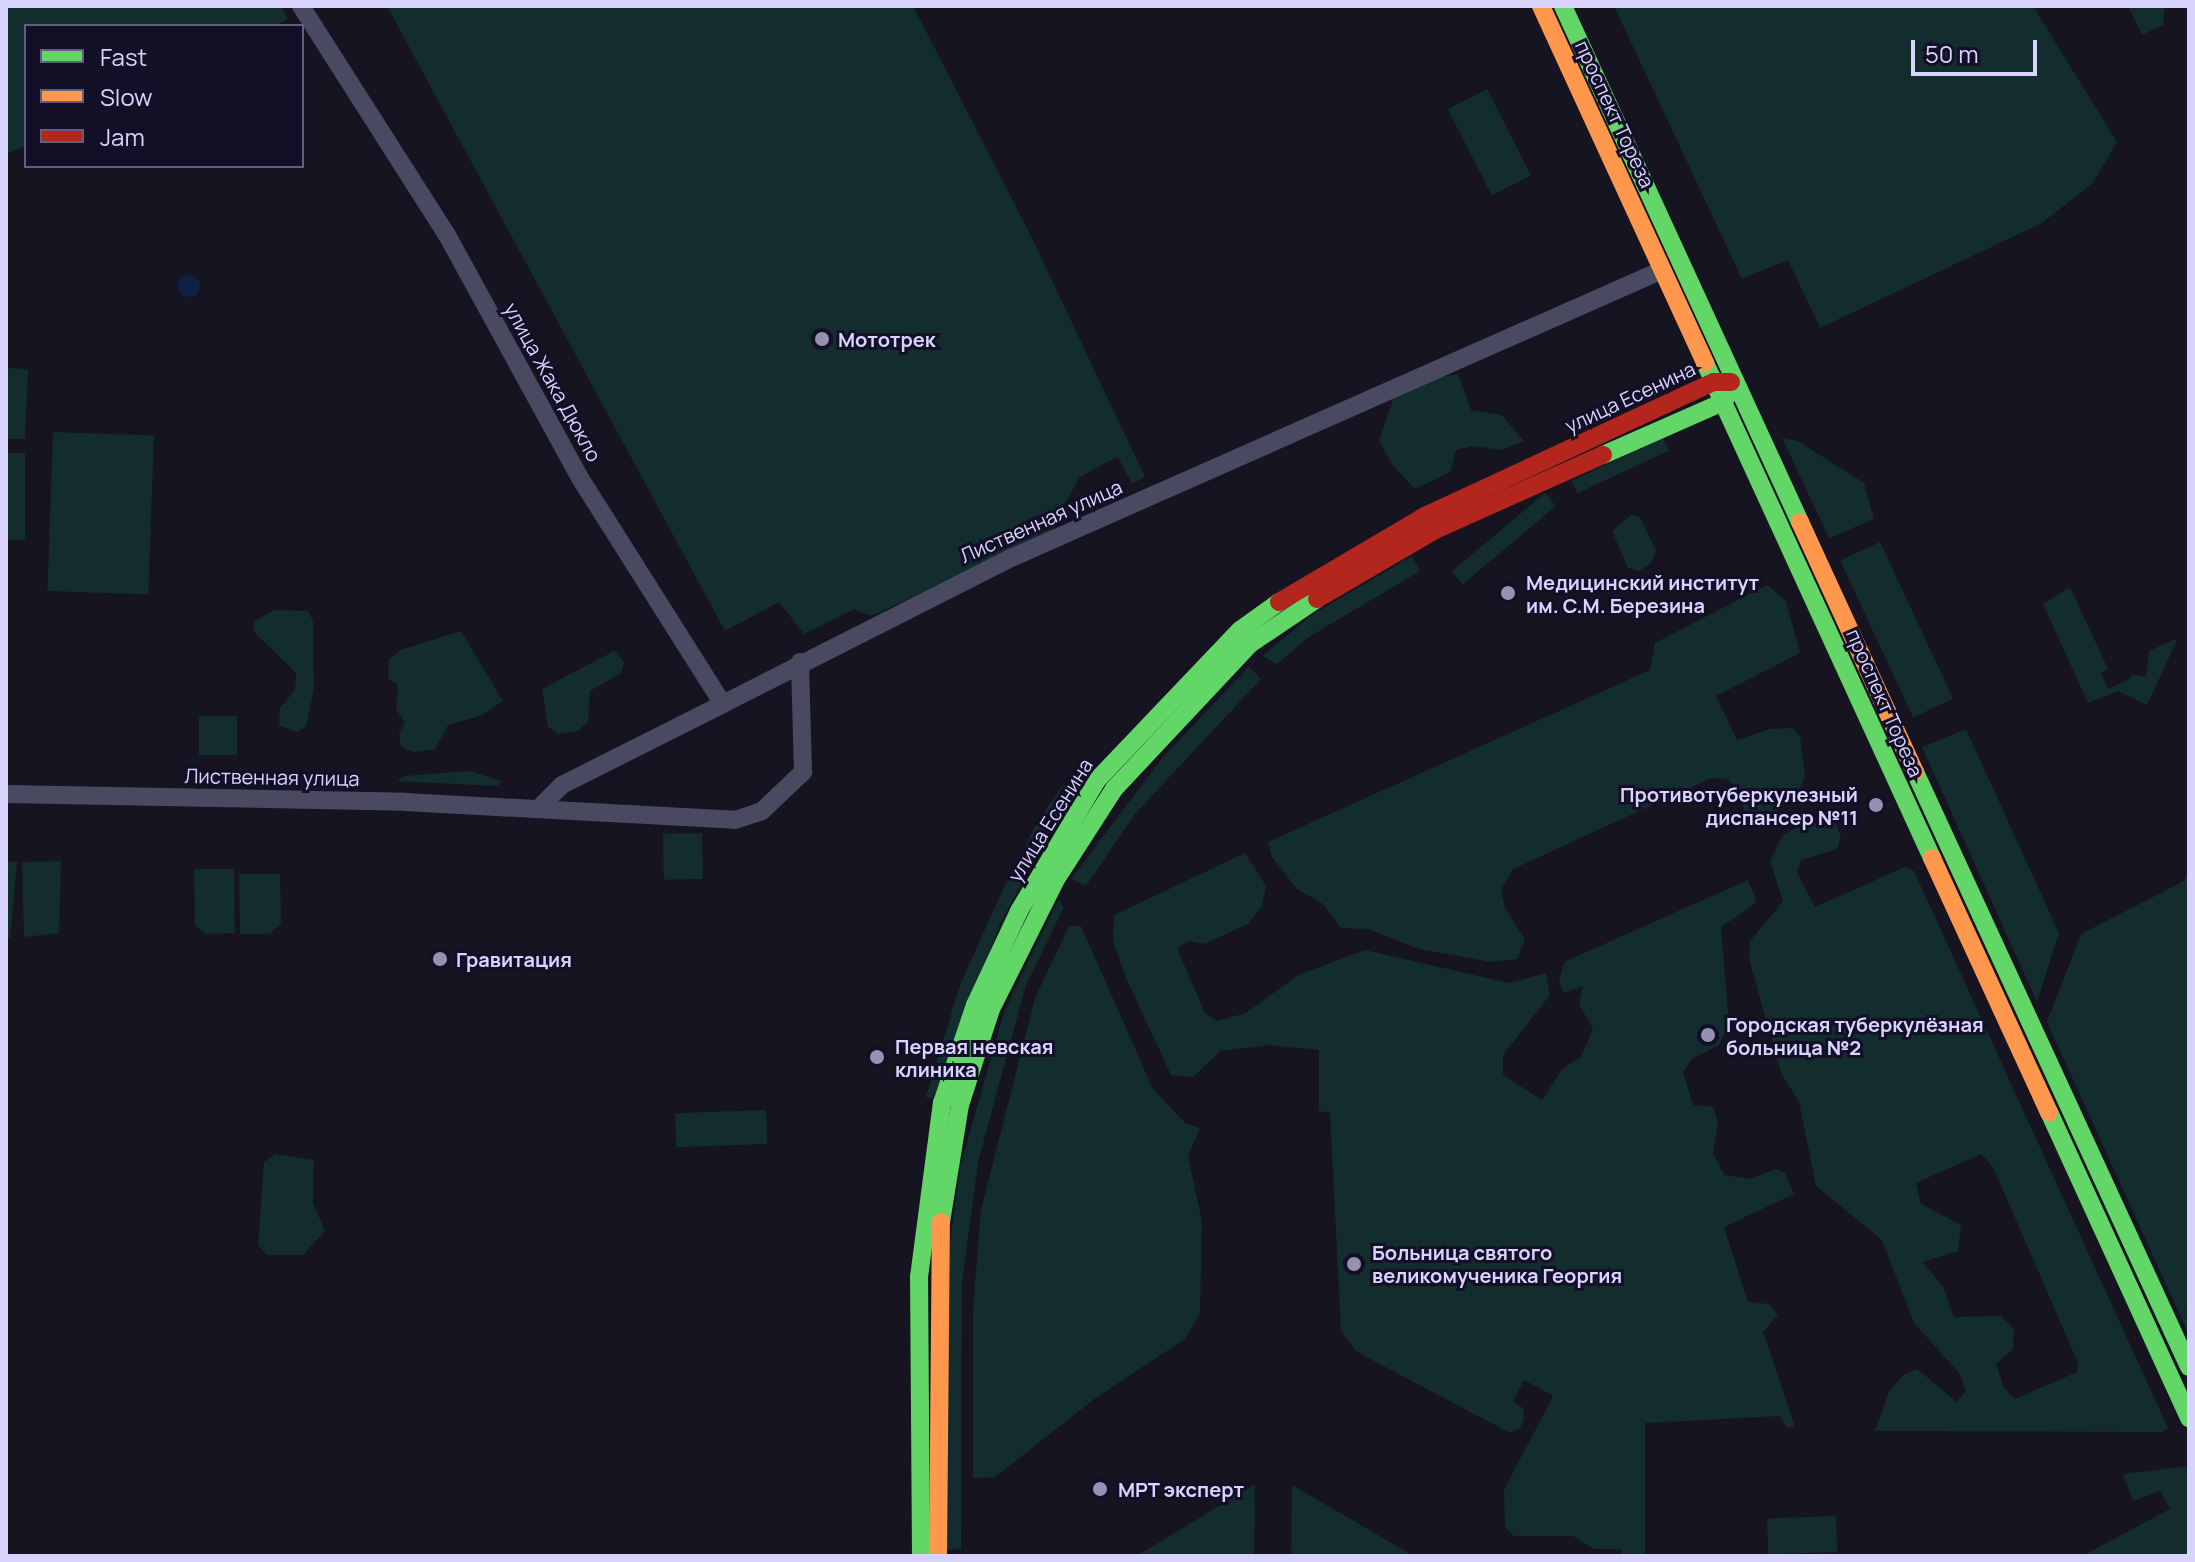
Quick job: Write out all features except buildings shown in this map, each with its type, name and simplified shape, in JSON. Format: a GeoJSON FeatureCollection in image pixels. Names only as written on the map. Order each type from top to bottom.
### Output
{"type":"FeatureCollection","features":[{"type":"Feature","properties":{"kind":"street","name":"улица Жака Дюкло"},"geometry":{"type":"LineString","coordinates":[[301,6],[447,235],[580,478],[723,704]]}},
{"type":"Feature","properties":{"kind":"street","name":"проспект Тореза"},"geometry":{"type":"LineString","coordinates":[[1541,6],[2189,1418]]}},
{"type":"Feature","properties":{"kind":"street","name":"проспект Тореза"},"geometry":{"type":"LineString","coordinates":[[1563,6],[2189,1367]]}},
{"type":"Feature","properties":{"kind":"street","name":"Лиственная улица"},"geometry":{"type":"LineString","coordinates":[[6,794],[538,809],[735,820],[762,811],[803,772],[800,662],[1011,558],[1662,270]]}},
{"type":"Feature","properties":{"kind":"street","name":"улица Есенина"},"geometry":{"type":"LineString","coordinates":[[921,1556],[919,1277],[942,1103],[975,1005],[1012,925],[1097,780],[1240,630],[1318,575],[1425,516],[1714,382],[1737,382]]}},
{"type":"Feature","properties":{"kind":"street"},"geometry":{"type":"LineString","coordinates":[[1723,402],[1737,382]]}},
{"type":"Feature","properties":{"kind":"street","name":"улица Есенина"},"geometry":{"type":"LineString","coordinates":[[938,1556],[937,1275],[943,1190],[960,1105],[991,1009],[1055,881],[1114,789],[1250,644],[1329,591],[1435,530],[1723,402]]}},
{"type":"Feature","properties":{"kind":"street"},"geometry":{"type":"LineString","coordinates":[[538,809],[562,785],[800,662]]}},
{"type":"Feature","properties":{"kind":"green space"},"geometry":{"type":"Polygon","coordinates":[[[6,6],[281,6],[288,19],[278,24],[24,24],[24,147],[6,154],[6,6]]]}},
{"type":"Feature","properties":{"kind":"green space","name":"Мототрек"},"geometry":{"type":"Polygon","coordinates":[[[387,6],[913,6],[1030,234],[1145,477],[1132,484],[1118,457],[1103,464],[1079,478],[1048,536],[871,616],[854,609],[804,634],[779,602],[725,631],[387,6]]]}},
{"type":"Feature","properties":{"kind":"green space"},"geometry":{"type":"Polygon","coordinates":[[[1614,6],[2033,6],[2117,142],[2093,183],[2042,223],[1820,328],[1788,260],[1742,279],[1614,6]]]}},
{"type":"Feature","properties":{"kind":"green space"},"geometry":{"type":"Polygon","coordinates":[[[2128,6],[2172,6],[2164,10],[2163,25],[2142,35],[2128,6]]]}},
{"type":"Feature","properties":{"kind":"green space"},"geometry":{"type":"Polygon","coordinates":[[[1487,89],[1531,175],[1492,195],[1448,109],[1487,89]]]}},
{"type":"Feature","properties":{"kind":"green space"},"geometry":{"type":"Polygon","coordinates":[[[6,368],[28,369],[25,439],[6,439],[6,368]]]}},
{"type":"Feature","properties":{"kind":"green space"},"geometry":{"type":"Polygon","coordinates":[[[1458,374],[1471,410],[1502,415],[1524,441],[1501,450],[1473,446],[1456,450],[1450,472],[1415,489],[1394,467],[1379,441],[1394,397],[1426,379],[1458,374]]]}},
{"type":"Feature","properties":{"kind":"green space"},"geometry":{"type":"Polygon","coordinates":[[[53,432],[154,436],[148,594],[47,591],[53,432]]]}},
{"type":"Feature","properties":{"kind":"green space"},"geometry":{"type":"Polygon","coordinates":[[[1663,438],[1669,451],[1577,493],[1571,481],[1663,438]]]}},
{"type":"Feature","properties":{"kind":"green space"},"geometry":{"type":"Polygon","coordinates":[[[1782,438],[1798,441],[1864,483],[1874,519],[1829,538],[1782,438]]]}},
{"type":"Feature","properties":{"kind":"green space"},"geometry":{"type":"Polygon","coordinates":[[[6,453],[25,453],[25,540],[6,540],[6,453]]]}},
{"type":"Feature","properties":{"kind":"green space"},"geometry":{"type":"Polygon","coordinates":[[[1545,493],[1556,506],[1462,584],[1452,571],[1545,493]]]}},
{"type":"Feature","properties":{"kind":"green space"},"geometry":{"type":"Polygon","coordinates":[[[1631,515],[1640,517],[1656,551],[1651,563],[1639,571],[1628,568],[1612,531],[1631,515]]]}},
{"type":"Feature","properties":{"kind":"green space"},"geometry":{"type":"Polygon","coordinates":[[[1880,542],[1953,699],[1913,717],[1840,561],[1880,542]]]}},
{"type":"Feature","properties":{"kind":"green space"},"geometry":{"type":"Polygon","coordinates":[[[1412,556],[1420,571],[1309,637],[1277,664],[1262,656],[1313,614],[1412,556]]]}},
{"type":"Feature","properties":{"kind":"green space"},"geometry":{"type":"Polygon","coordinates":[[[1767,585],[1786,601],[1800,653],[1716,696],[1737,740],[1770,729],[1792,728],[1800,736],[1805,777],[1797,795],[1777,811],[1748,820],[1736,787],[1727,779],[1711,778],[1513,869],[1501,890],[1505,908],[1525,939],[1517,959],[1492,962],[1419,949],[1368,929],[1341,928],[1323,904],[1297,889],[1272,857],[1268,842],[1650,670],[1655,643],[1767,585]]]}},
{"type":"Feature","properties":{"kind":"green space"},"geometry":{"type":"Polygon","coordinates":[[[2070,587],[2108,669],[2101,673],[2108,689],[2132,678],[2131,674],[2146,677],[2149,651],[2178,638],[2147,705],[2118,691],[2088,703],[2043,604],[2070,587]]]}},
{"type":"Feature","properties":{"kind":"green space"},"geometry":{"type":"Polygon","coordinates":[[[274,610],[308,611],[313,621],[314,687],[306,727],[297,732],[279,725],[280,708],[295,690],[296,673],[253,631],[255,621],[274,610]]]}},
{"type":"Feature","properties":{"kind":"green space"},"geometry":{"type":"Polygon","coordinates":[[[461,631],[503,701],[480,716],[448,725],[435,749],[413,752],[401,747],[399,733],[405,723],[396,709],[398,685],[388,679],[389,660],[400,650],[461,631]]]}},
{"type":"Feature","properties":{"kind":"green space"},"geometry":{"type":"Polygon","coordinates":[[[614,651],[624,662],[621,673],[590,691],[588,722],[578,731],[558,734],[548,727],[542,689],[614,651]]]}},
{"type":"Feature","properties":{"kind":"green space"},"geometry":{"type":"Polygon","coordinates":[[[1249,667],[1261,679],[1135,814],[1086,886],[1071,879],[1162,758],[1249,667]]]}},
{"type":"Feature","properties":{"kind":"green space"},"geometry":{"type":"Polygon","coordinates":[[[199,716],[237,716],[237,755],[199,755],[199,716]]]}},
{"type":"Feature","properties":{"kind":"green space"},"geometry":{"type":"Polygon","coordinates":[[[1966,729],[2059,933],[2037,1002],[1922,747],[1966,729]]]}},
{"type":"Feature","properties":{"kind":"green space"},"geometry":{"type":"Polygon","coordinates":[[[469,771],[502,781],[497,786],[397,781],[405,776],[469,771]]]}},
{"type":"Feature","properties":{"kind":"green space"},"geometry":{"type":"Polygon","coordinates":[[[1077,780],[1082,785],[1052,827],[1000,924],[939,1089],[931,1099],[926,1097],[960,985],[1004,887],[1039,819],[1063,785],[1077,780]]]}},
{"type":"Feature","properties":{"kind":"green space"},"geometry":{"type":"Polygon","coordinates":[[[1834,820],[1841,837],[1837,849],[1801,860],[1797,872],[1815,907],[1905,867],[1914,871],[2168,1428],[2162,1432],[1875,1431],[1889,1392],[1903,1375],[1917,1369],[1957,1402],[1966,1391],[1959,1373],[1914,1323],[1882,1240],[1816,1186],[1799,1102],[1781,1073],[1749,959],[1750,941],[1783,901],[1770,861],[1782,836],[1798,826],[1834,820]],[[1981,1154],[1916,1183],[1921,1204],[1961,1225],[1958,1251],[1922,1262],[1943,1286],[1954,1317],[2001,1316],[2014,1329],[2013,1349],[1996,1364],[2004,1388],[2015,1399],[2077,1372],[2078,1363],[1993,1167],[1981,1154]]]}},
{"type":"Feature","properties":{"kind":"green space"},"geometry":{"type":"Polygon","coordinates":[[[702,833],[703,879],[664,880],[663,834],[702,833]]]}},
{"type":"Feature","properties":{"kind":"green space"},"geometry":{"type":"Polygon","coordinates":[[[1245,853],[1266,886],[1262,906],[1248,924],[1204,944],[1189,941],[1177,948],[1205,1013],[1217,1021],[1246,1013],[1298,975],[1365,950],[1509,983],[1546,973],[1550,995],[1503,1055],[1503,1075],[1542,1100],[1563,1068],[1581,1057],[1593,1029],[1579,1004],[1583,986],[1564,993],[1559,982],[1564,962],[1748,880],[1757,902],[1721,927],[1729,1024],[1719,1045],[1692,1059],[1683,1072],[1693,1105],[1713,1107],[1718,1123],[1713,1153],[1724,1175],[1750,1179],[1776,1169],[1785,1173],[1794,1194],[1724,1227],[1748,1302],[1769,1304],[1778,1315],[1763,1332],[1795,1427],[1787,1428],[1780,1416],[1645,1423],[1645,1556],[1622,1556],[1621,1549],[1594,1549],[1573,1536],[1514,1536],[1505,1527],[1504,1490],[1553,1396],[1524,1380],[1513,1401],[1523,1408],[1524,1419],[1520,1428],[1510,1433],[1357,1352],[1341,1331],[1330,1113],[1319,1111],[1319,1050],[1270,1045],[1220,1051],[1193,1077],[1171,1075],[1126,978],[1113,941],[1114,915],[1245,853]]]}},
{"type":"Feature","properties":{"kind":"green space"},"geometry":{"type":"Polygon","coordinates":[[[6,861],[17,862],[10,938],[6,937],[6,861]]]}},
{"type":"Feature","properties":{"kind":"green space"},"geometry":{"type":"Polygon","coordinates":[[[61,861],[59,933],[24,937],[22,862],[61,861]]]}},
{"type":"Feature","properties":{"kind":"green space"},"geometry":{"type":"Polygon","coordinates":[[[194,869],[234,869],[235,933],[206,934],[195,926],[194,869]]]}},
{"type":"Feature","properties":{"kind":"green space"},"geometry":{"type":"Polygon","coordinates":[[[2189,870],[2189,1335],[2047,1022],[2081,934],[2184,881],[2189,870]]]}},
{"type":"Feature","properties":{"kind":"green space"},"geometry":{"type":"Polygon","coordinates":[[[239,874],[280,874],[281,923],[270,934],[240,934],[239,874]]]}},
{"type":"Feature","properties":{"kind":"green space"},"geometry":{"type":"Polygon","coordinates":[[[1059,899],[1064,907],[1026,985],[978,1162],[962,1283],[961,1549],[944,1550],[948,1258],[960,1167],[1004,1012],[1059,899]]]}},
{"type":"Feature","properties":{"kind":"green space"},"geometry":{"type":"Polygon","coordinates":[[[1069,926],[1081,926],[1153,1089],[1185,1123],[1200,1128],[1188,1157],[1202,1221],[1200,1314],[1185,1339],[1097,1397],[995,1477],[973,1478],[973,1308],[981,1210],[1035,998],[1069,926]]]}},
{"type":"Feature","properties":{"kind":"green space"},"geometry":{"type":"Polygon","coordinates":[[[766,1110],[767,1144],[676,1147],[675,1113],[766,1110]]]}},
{"type":"Feature","properties":{"kind":"green space"},"geometry":{"type":"Polygon","coordinates":[[[275,1154],[314,1160],[313,1203],[325,1231],[303,1255],[267,1255],[258,1245],[264,1162],[275,1154]]]}},
{"type":"Feature","properties":{"kind":"green space"},"geometry":{"type":"Polygon","coordinates":[[[2189,1466],[2189,1556],[2082,1556],[2170,1509],[2160,1491],[2133,1501],[2123,1474],[2189,1466]]]}},
{"type":"Feature","properties":{"kind":"green space"},"geometry":{"type":"Polygon","coordinates":[[[1255,1484],[1254,1556],[1140,1554],[1255,1484]]]}},
{"type":"Feature","properties":{"kind":"green space"},"geometry":{"type":"Polygon","coordinates":[[[1292,1485],[1414,1556],[1291,1556],[1292,1485]]]}},
{"type":"Feature","properties":{"kind":"green space"},"geometry":{"type":"Polygon","coordinates":[[[1836,1516],[1837,1552],[1768,1554],[1767,1518],[1836,1516]]]}},
{"type":"Feature","properties":{"kind":"water"},"geometry":{"type":"Polygon","coordinates":[[[189,275],[197,278],[200,286],[197,294],[189,297],[181,294],[178,286],[181,278],[189,275]]]}},
{"type":"Feature","properties":{"kind":"traffic: fast"},"geometry":{"type":"LineString","coordinates":[[1563,6],[1800,522]]}},
{"type":"Feature","properties":{"kind":"traffic: fast"},"geometry":{"type":"LineString","coordinates":[[1705,363],[1932,858]]}},
{"type":"Feature","properties":{"kind":"traffic: fast"},"geometry":{"type":"LineString","coordinates":[[1603,455],[1723,402],[1733,387]]}},
{"type":"Feature","properties":{"kind":"traffic: fast"},"geometry":{"type":"LineString","coordinates":[[941,1222],[960,1105],[991,1009],[1055,881],[1114,789],[1250,644],[1317,599]]}},
{"type":"Feature","properties":{"kind":"traffic: fast"},"geometry":{"type":"LineString","coordinates":[[921,1556],[919,1277],[942,1103],[975,1005],[1019,911],[1097,780],[1240,630],[1279,602]]}},
{"type":"Feature","properties":{"kind":"traffic: fast"},"geometry":{"type":"LineString","coordinates":[[1915,772],[2189,1367]]}},
{"type":"Feature","properties":{"kind":"traffic: fast"},"geometry":{"type":"LineString","coordinates":[[2049,1112],[2189,1418]]}},
{"type":"Feature","properties":{"kind":"traffic: slow"},"geometry":{"type":"LineString","coordinates":[[1541,6],[1705,363]]}},
{"type":"Feature","properties":{"kind":"traffic: slow"},"geometry":{"type":"LineString","coordinates":[[1800,522],[1915,772]]}},
{"type":"Feature","properties":{"kind":"traffic: slow"},"geometry":{"type":"LineString","coordinates":[[1932,858],[2049,1112]]}},
{"type":"Feature","properties":{"kind":"traffic: slow"},"geometry":{"type":"LineString","coordinates":[[938,1556],[941,1222]]}},
{"type":"Feature","properties":{"kind":"traffic: jam"},"geometry":{"type":"LineString","coordinates":[[1279,602],[1425,516],[1714,382],[1731,382]]}},
{"type":"Feature","properties":{"kind":"traffic: jam"},"geometry":{"type":"LineString","coordinates":[[1317,599],[1435,530],[1603,455]]}},
{"type":"Feature","properties":{"kind":"place","name":"Мототрек"},"geometry":{"type":"Point","coordinates":[822,339]}},
{"type":"Feature","properties":{"kind":"place","name":"Медицинский институт им. С.М. Березина"},"geometry":{"type":"Point","coordinates":[1508,593]}},
{"type":"Feature","properties":{"kind":"place","name":"Противотуберкулезный диспансер №11"},"geometry":{"type":"Point","coordinates":[1876,805]}},
{"type":"Feature","properties":{"kind":"place","name":"Гравитация"},"geometry":{"type":"Point","coordinates":[440,959]}},
{"type":"Feature","properties":{"kind":"place","name":"Городская туберкулёзная больница №2"},"geometry":{"type":"Point","coordinates":[1708,1035]}},
{"type":"Feature","properties":{"kind":"place","name":"Первая невская клиника"},"geometry":{"type":"Point","coordinates":[877,1057]}},
{"type":"Feature","properties":{"kind":"place","name":"Больница святого великомученика Георгия"},"geometry":{"type":"Point","coordinates":[1354,1264]}},
{"type":"Feature","properties":{"kind":"place","name":"МРТ эксперт"},"geometry":{"type":"Point","coordinates":[1100,1489]}}]}
